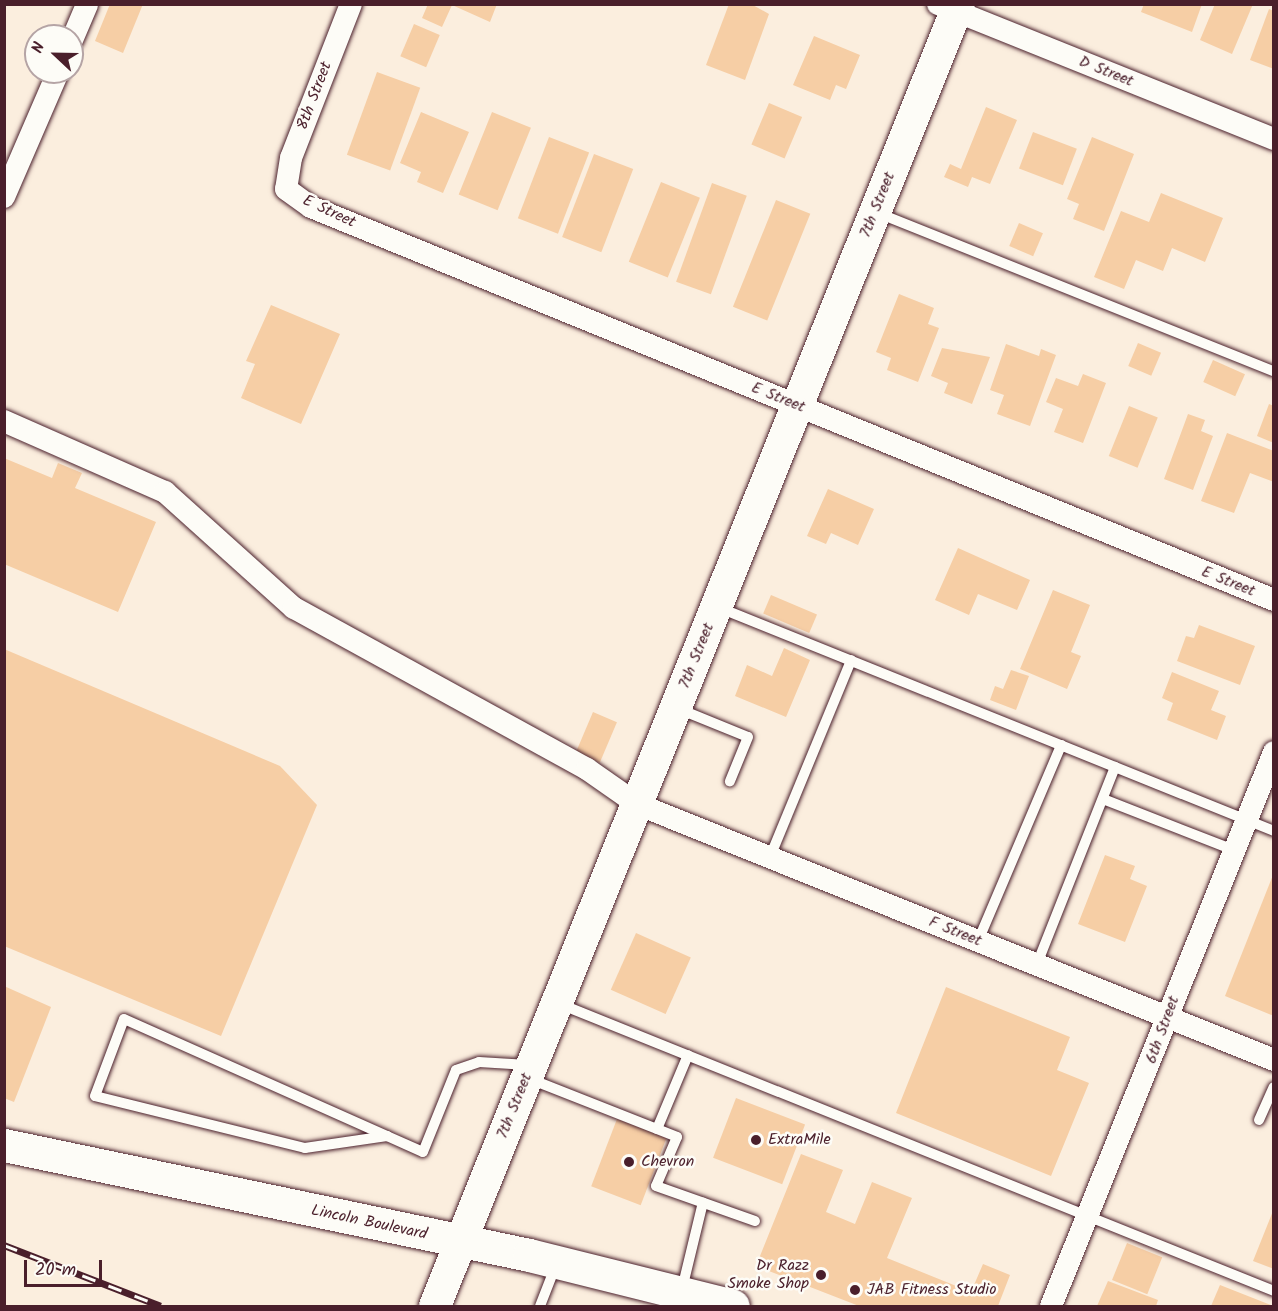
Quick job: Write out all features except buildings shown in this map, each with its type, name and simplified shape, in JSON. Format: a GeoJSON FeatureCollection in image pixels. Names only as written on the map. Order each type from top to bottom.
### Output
{"type":"FeatureCollection","features":[{"type":"Feature","properties":{"kind":"main road","name":"Lincoln Boulevard"},"geometry":{"type":"LineString","coordinates":[[4,1145],[558,1262],[681,1290],[733,1306]]}},
{"type":"Feature","properties":{"kind":"street"},"geometry":{"type":"LineString","coordinates":[[79,24],[87,4]]}},
{"type":"Feature","properties":{"kind":"street","name":"8th Street"},"geometry":{"type":"LineString","coordinates":[[286,189],[291,158],[351,4]]}},
{"type":"Feature","properties":{"kind":"street","name":"D Street"},"geometry":{"type":"LineString","coordinates":[[951,7],[1274,139]]}},
{"type":"Feature","properties":{"kind":"street","name":"7th Street"},"geometry":{"type":"LineString","coordinates":[[435,1306],[798,406],[875,212],[951,7]]}},
{"type":"Feature","properties":{"kind":"street"},"geometry":{"type":"LineString","coordinates":[[4,197],[53,84]]}},
{"type":"Feature","properties":{"kind":"street","name":"E Street"},"geometry":{"type":"LineString","coordinates":[[286,189],[310,207],[1274,600]]}},
{"type":"Feature","properties":{"kind":"street","name":"F Street"},"geometry":{"type":"LineString","coordinates":[[4,421],[165,492],[294,608],[586,769],[637,804],[1274,1060]]}},
{"type":"Feature","properties":{"kind":"street","name":"6th Street"},"geometry":{"type":"LineString","coordinates":[[1050,1306],[1274,752]]}},
{"type":"Feature","properties":{"kind":"lane"},"geometry":{"type":"LineString","coordinates":[[875,212],[1274,371]]}},
{"type":"Feature","properties":{"kind":"lane"},"geometry":{"type":"LineString","coordinates":[[717,606],[1274,831]]}},
{"type":"Feature","properties":{"kind":"lane"},"geometry":{"type":"LineString","coordinates":[[770,857],[851,660]]}},
{"type":"Feature","properties":{"kind":"lane"},"geometry":{"type":"LineString","coordinates":[[676,708],[748,737],[730,781]]}},
{"type":"Feature","properties":{"kind":"lane"},"geometry":{"type":"LineString","coordinates":[[978,941],[1061,745]]}},
{"type":"Feature","properties":{"kind":"lane"},"geometry":{"type":"LineString","coordinates":[[1037,964],[1115,767]]}},
{"type":"Feature","properties":{"kind":"lane"},"geometry":{"type":"LineString","coordinates":[[1102,799],[1234,850]]}},
{"type":"Feature","properties":{"kind":"lane"},"geometry":{"type":"LineString","coordinates":[[557,1002],[1274,1291]]}},
{"type":"Feature","properties":{"kind":"lane"},"geometry":{"type":"LineString","coordinates":[[387,1136],[305,1148],[95,1096],[124,1019],[423,1152],[456,1070],[479,1062],[529,1072],[676,1137],[656,1186],[755,1221]]}},
{"type":"Feature","properties":{"kind":"lane"},"geometry":{"type":"LineString","coordinates":[[657,1129],[688,1055]]}},
{"type":"Feature","properties":{"kind":"lane"},"geometry":{"type":"LineString","coordinates":[[1259,1120],[1274,1087]]}},
{"type":"Feature","properties":{"kind":"lane"},"geometry":{"type":"LineString","coordinates":[[681,1290],[703,1202]]}},
{"type":"Feature","properties":{"kind":"lane"},"geometry":{"type":"LineString","coordinates":[[540,1306],[558,1262]]}},
{"type":"Feature","properties":{"kind":"railway"},"geometry":{"type":"LineString","coordinates":[[4,1245],[161,1306]]}},
{"type":"Feature","properties":{"kind":"place","name":"ExtraMile"},"geometry":{"type":"Point","coordinates":[756,1140]}},
{"type":"Feature","properties":{"kind":"place","name":"Chevron"},"geometry":{"type":"Point","coordinates":[629,1162]}},
{"type":"Feature","properties":{"kind":"place","name":"Dr Razz Smoke Shop"},"geometry":{"type":"Point","coordinates":[821,1275]}},
{"type":"Feature","properties":{"kind":"place","name":"JAB Fitness Studio"},"geometry":{"type":"Point","coordinates":[855,1290]}}]}
